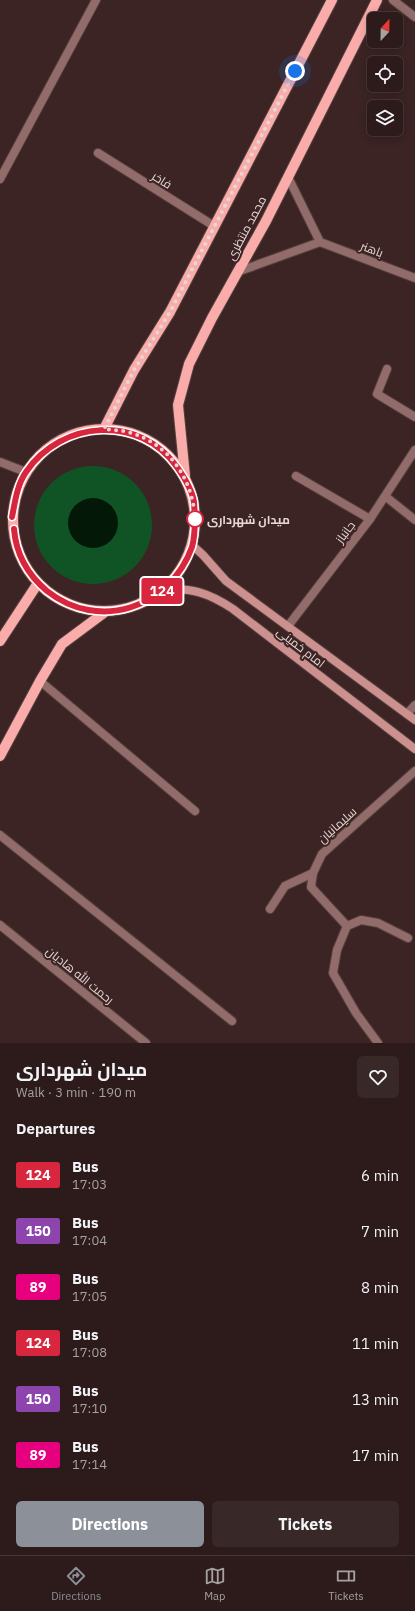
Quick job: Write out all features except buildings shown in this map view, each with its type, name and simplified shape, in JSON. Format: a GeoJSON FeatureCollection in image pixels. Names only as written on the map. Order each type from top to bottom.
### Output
{"type":"FeatureCollection","features":[{"type":"Feature","properties":{"kind":"main road"},"geometry":{"type":"LineString","coordinates":[[104,429],[134,370],[170,312],[332,0]]}},
{"type":"Feature","properties":{"kind":"main road","name":"محمد منتظری"},"geometry":{"type":"LineString","coordinates":[[185,478],[178,405],[189,364],[212,318],[266,221],[377,0]]}},
{"type":"Feature","properties":{"kind":"main road"},"geometry":{"type":"LineString","coordinates":[[104,429],[128,432],[151,442],[171,458],[185,478],[193,500],[195,519],[192,545],[183,567],[169,585],[150,599],[128,608],[105,612],[80,608],[57,598],[38,583],[24,564],[15,541],[12,517],[16,494],[26,472],[46,449],[73,434],[104,429]]}},
{"type":"Feature","properties":{"kind":"main road","name":"امام خمینی"},"geometry":{"type":"LineString","coordinates":[[192,545],[226,581],[415,720]]}},
{"type":"Feature","properties":{"kind":"main road"},"geometry":{"type":"LineString","coordinates":[[0,641],[38,583]]}},
{"type":"Feature","properties":{"kind":"main road","name":"امام خمینی"},"geometry":{"type":"LineString","coordinates":[[162,590],[178,589],[196,591],[215,597],[233,609],[415,749]]}},
{"type":"Feature","properties":{"kind":"main road"},"geometry":{"type":"LineString","coordinates":[[0,756],[40,681],[62,644],[105,612]]}},
{"type":"Feature","properties":{"kind":"street"},"geometry":{"type":"LineString","coordinates":[[0,179],[96,0]]}},
{"type":"Feature","properties":{"kind":"street"},"geometry":{"type":"LineString","coordinates":[[393,0],[415,17]]}},
{"type":"Feature","properties":{"kind":"street","name":"فاخر"},"geometry":{"type":"LineString","coordinates":[[98,154],[214,226]]}},
{"type":"Feature","properties":{"kind":"street"},"geometry":{"type":"LineString","coordinates":[[237,272],[320,242],[288,177]]}},
{"type":"Feature","properties":{"kind":"street","name":"باهنر"},"geometry":{"type":"LineString","coordinates":[[320,242],[415,278]]}},
{"type":"Feature","properties":{"kind":"street"},"geometry":{"type":"LineString","coordinates":[[387,369],[377,394],[415,417]]}},
{"type":"Feature","properties":{"kind":"street","name":"جانباز"},"geometry":{"type":"LineString","coordinates":[[288,626],[370,519],[415,450]]}},
{"type":"Feature","properties":{"kind":"street"},"geometry":{"type":"LineString","coordinates":[[0,462],[26,472]]}},
{"type":"Feature","properties":{"kind":"street"},"geometry":{"type":"LineString","coordinates":[[296,476],[370,519]]}},
{"type":"Feature","properties":{"kind":"street"},"geometry":{"type":"LineString","coordinates":[[385,496],[415,520]]}},
{"type":"Feature","properties":{"kind":"street"},"geometry":{"type":"LineString","coordinates":[[40,681],[195,811]]}},
{"type":"Feature","properties":{"kind":"street"},"geometry":{"type":"LineString","coordinates":[[407,714],[415,705]]}},
{"type":"Feature","properties":{"kind":"street","name":"سلیمانیان"},"geometry":{"type":"LineString","coordinates":[[313,873],[322,854],[415,771]]}},
{"type":"Feature","properties":{"kind":"street"},"geometry":{"type":"LineString","coordinates":[[0,835],[232,1021]]}},
{"type":"Feature","properties":{"kind":"street"},"geometry":{"type":"LineString","coordinates":[[270,909],[285,886],[313,873]]}},
{"type":"Feature","properties":{"kind":"street"},"geometry":{"type":"LineString","coordinates":[[313,873],[311,887],[347,926]]}},
{"type":"Feature","properties":{"kind":"street"},"geometry":{"type":"LineString","coordinates":[[378,1043],[356,1013],[333,973],[338,950],[347,926],[361,920],[378,923],[408,938]]}},
{"type":"Feature","properties":{"kind":"street","name":"رحمت الله هادیان"},"geometry":{"type":"LineString","coordinates":[[0,925],[146,1043]]}},
{"type":"Feature","properties":{"kind":"green space"},"geometry":{"type":"Polygon","coordinates":[[[93,466],[116,470],[135,483],[148,502],[152,525],[148,548],[135,567],[116,580],[93,584],[70,580],[51,567],[38,548],[34,525],[38,502],[51,483],[70,470],[93,466]]]}},
{"type":"Feature","properties":{"kind":"shaded area"},"geometry":{"type":"Polygon","coordinates":[[[88,498],[98,498],[111,505],[118,518],[118,528],[111,541],[98,548],[88,548],[79,544],[72,537],[68,528],[68,518],[72,509],[79,502],[88,498]]]}},
{"type":"Feature","properties":{"kind":"bus line","name":"124"},"geometry":{"type":"LineString","coordinates":[[12,517],[16,494],[26,472],[46,449],[73,434],[104,429],[128,432],[151,442],[171,458],[185,478],[193,500],[195,519],[192,545],[183,567],[169,585],[150,599],[128,608],[105,612],[80,608],[57,598],[38,583],[24,564],[15,541],[14,529]]}},
{"type":"Feature","properties":{"kind":"place","name":"میدان شهرداری"},"geometry":{"type":"Point","coordinates":[195,519]}},
{"type":"Feature","properties":{"kind":"route"},"geometry":{"type":"LineString","coordinates":[[195,519],[193,500],[185,478],[171,458],[151,442],[128,432],[104,429],[134,370],[170,312],[295,71]]}}]}
